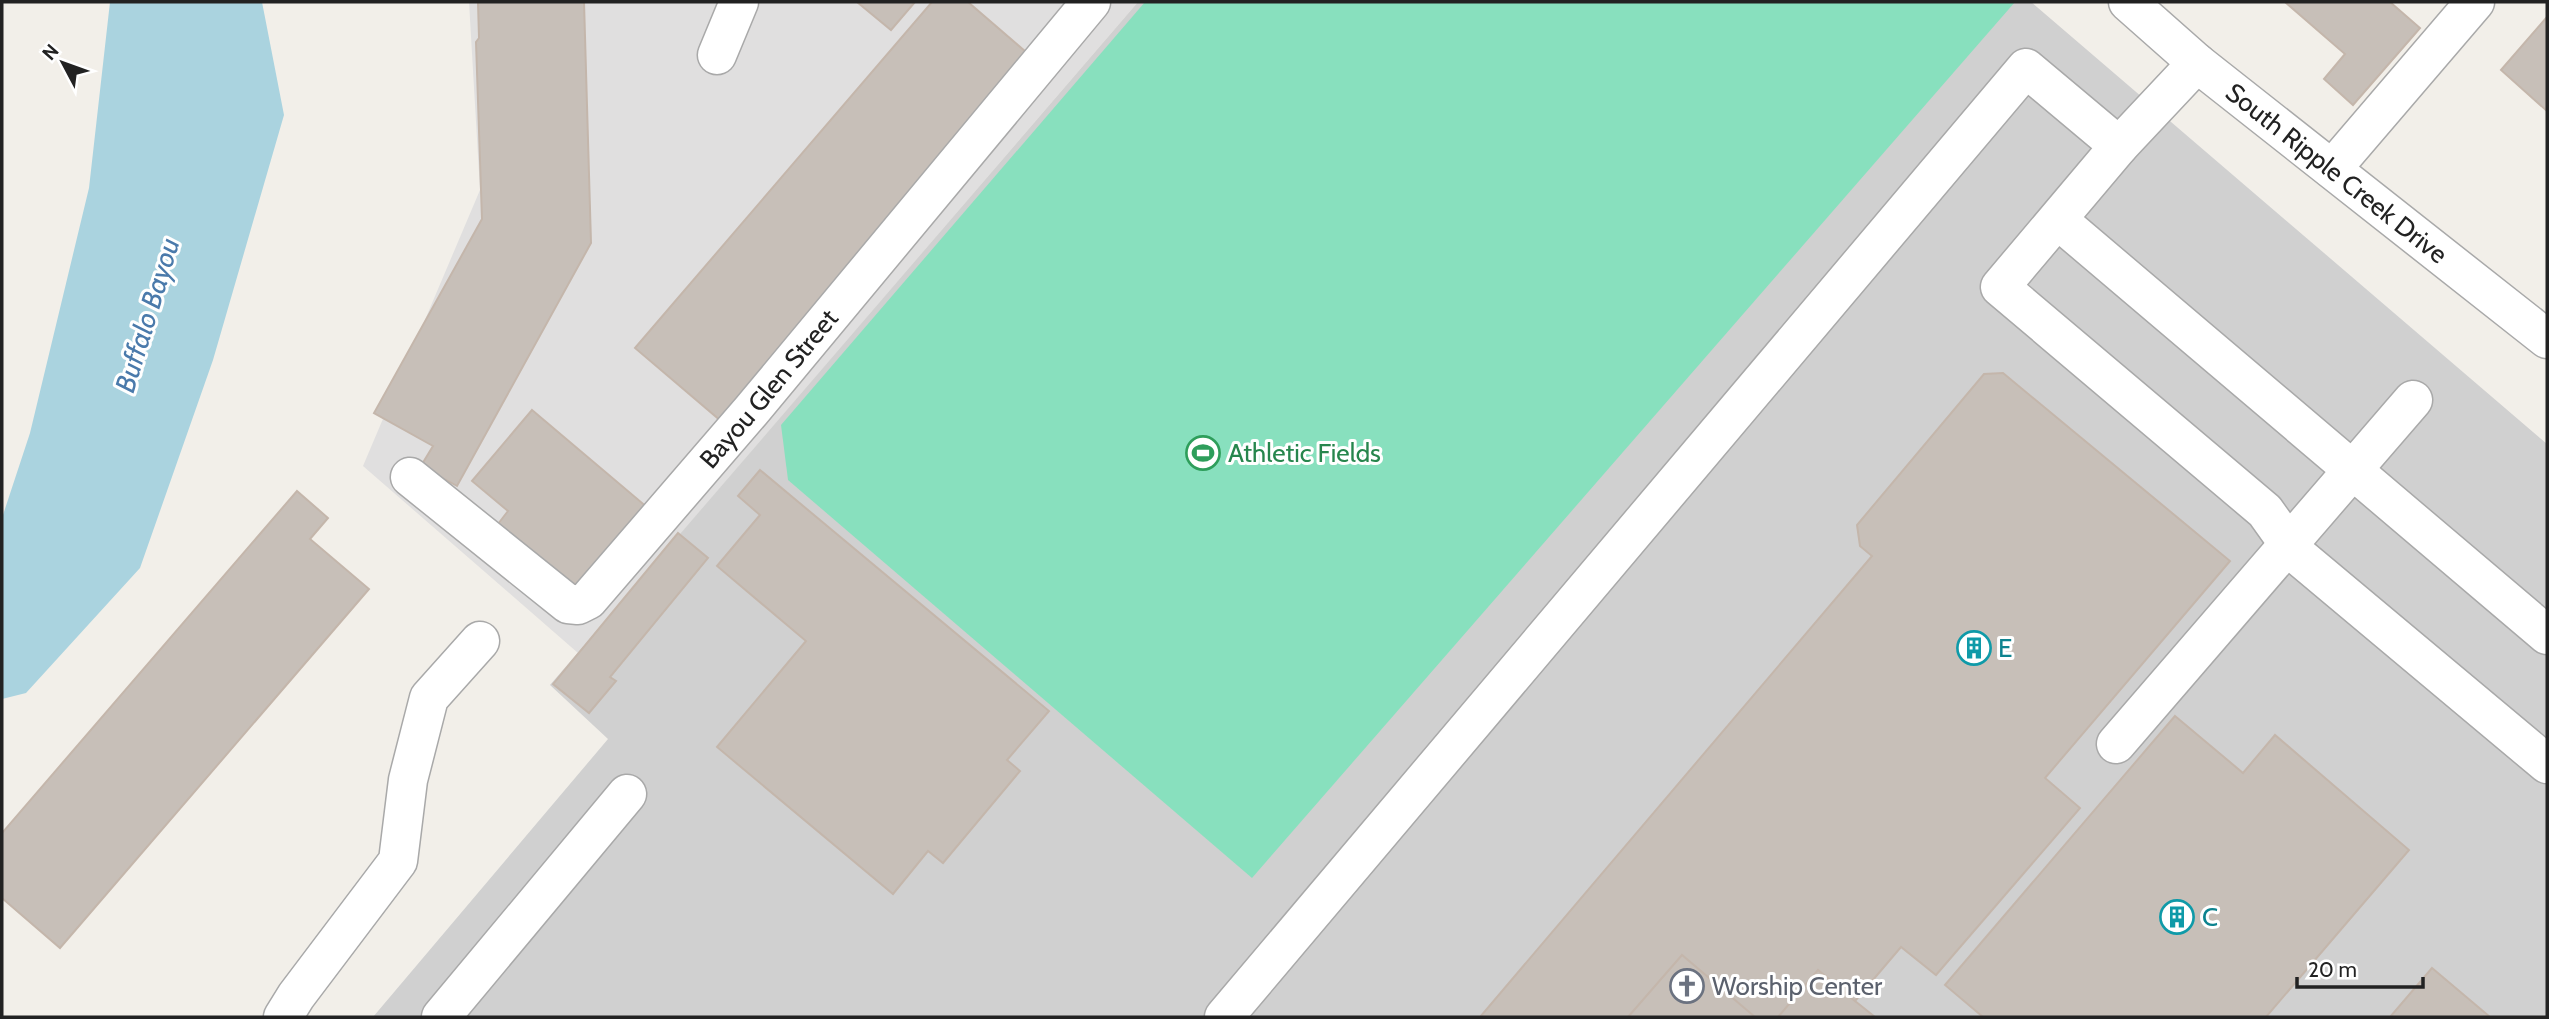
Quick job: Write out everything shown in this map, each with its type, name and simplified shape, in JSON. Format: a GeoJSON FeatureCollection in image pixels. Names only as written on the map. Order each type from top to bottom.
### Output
{"type":"FeatureCollection","features":[{"type":"Feature","properties":{"kind":"street"},"geometry":{"type":"LineString","coordinates":[[717,55],[739,2]]}},
{"type":"Feature","properties":{"kind":"street","name":"South Ripple Creek Drive"},"geometry":{"type":"LineString","coordinates":[[2128,2],[2197,63],[2547,339]]}},
{"type":"Feature","properties":{"kind":"street"},"geometry":{"type":"LineString","coordinates":[[2332,169],[2475,2]]}},
{"type":"Feature","properties":{"kind":"street","name":"Bayou Glen Street"},"geometry":{"type":"LineString","coordinates":[[410,477],[568,604],[578,605],[589,600],[751,411],[1081,5]]}},
{"type":"Feature","properties":{"kind":"street"},"geometry":{"type":"LineString","coordinates":[[2197,63],[2119,146],[2000,287],[2265,511],[2288,544],[2305,562],[2547,764]]}},
{"type":"Feature","properties":{"kind":"street"},"geometry":{"type":"LineString","coordinates":[[1224,1017],[2026,68],[2119,146]]}},
{"type":"Feature","properties":{"kind":"street"},"geometry":{"type":"LineString","coordinates":[[2058,220],[2547,635]]}},
{"type":"Feature","properties":{"kind":"street"},"geometry":{"type":"LineString","coordinates":[[2116,744],[2413,400]]}},
{"type":"Feature","properties":{"kind":"street"},"geometry":{"type":"LineString","coordinates":[[284,1017],[296,996],[398,861],[408,780],[429,698],[480,641]]}},
{"type":"Feature","properties":{"kind":"street"},"geometry":{"type":"LineString","coordinates":[[441,1017],[627,794]]}},
{"type":"Feature","properties":{"kind":"shaded area"},"geometry":{"type":"Polygon","coordinates":[[[469,2],[1138,2],[578,653],[363,466],[480,190],[469,2]]]}},
{"type":"Feature","properties":{"kind":"shaded area"},"geometry":{"type":"Polygon","coordinates":[[[1138,2],[2031,2],[2547,444],[2547,1017],[373,1017],[608,739],[550,685],[1138,2]]]}},
{"type":"Feature","properties":{"kind":"green space","name":"Athletic Fields"},"geometry":{"type":"Polygon","coordinates":[[[1145,2],[2015,2],[1252,878],[788,480],[781,425],[1145,2]]]}},
{"type":"Feature","properties":{"kind":"water","name":"Buffalo Bayou"},"geometry":{"type":"Polygon","coordinates":[[[110,2],[262,2],[284,115],[213,360],[140,568],[26,693],[2,699],[2,518],[30,433],[89,188],[110,2]]]}},
{"type":"Feature","properties":{"kind":"building"},"geometry":{"type":"Polygon","coordinates":[[[478,2],[584,2],[591,243],[457,486],[421,466],[433,446],[374,413],[482,219],[476,42],[479,38],[478,2]]]}},
{"type":"Feature","properties":{"kind":"building"},"geometry":{"type":"Polygon","coordinates":[[[857,2],[915,2],[891,30],[857,2]]]}},
{"type":"Feature","properties":{"kind":"building"},"geometry":{"type":"Polygon","coordinates":[[[932,2],[968,2],[1033,58],[721,421],[635,348],[932,2]]]}},
{"type":"Feature","properties":{"kind":"building"},"geometry":{"type":"Polygon","coordinates":[[[2285,2],[2390,2],[2420,28],[2353,105],[2324,79],[2345,54],[2285,2]]]}},
{"type":"Feature","properties":{"kind":"building"},"geometry":{"type":"Polygon","coordinates":[[[2547,17],[2547,111],[2501,70],[2547,17]]]}},
{"type":"Feature","properties":{"kind":"building","name":"E"},"geometry":{"type":"Polygon","coordinates":[[[2003,373],[2230,561],[2045,778],[2080,808],[1936,975],[1901,947],[1855,1001],[1818,970],[1778,1017],[1755,1017],[1682,955],[1628,1017],[1480,1017],[1872,556],[1860,546],[1857,525],[1984,374],[2003,373]]]}},
{"type":"Feature","properties":{"kind":"building"},"geometry":{"type":"Polygon","coordinates":[[[532,410],[648,508],[578,592],[498,524],[508,511],[472,481],[532,410]]]}},
{"type":"Feature","properties":{"kind":"building"},"geometry":{"type":"Polygon","coordinates":[[[760,470],[1049,711],[1007,760],[1020,771],[943,863],[928,851],[893,894],[717,747],[806,641],[717,566],[760,515],[738,496],[760,470]]]}},
{"type":"Feature","properties":{"kind":"building"},"geometry":{"type":"Polygon","coordinates":[[[297,491],[328,518],[310,539],[369,589],[60,948],[2,898],[2,833],[297,491]]]}},
{"type":"Feature","properties":{"kind":"building"},"geometry":{"type":"Polygon","coordinates":[[[678,533],[708,558],[610,677],[616,681],[589,713],[553,684],[678,533]]]}},
{"type":"Feature","properties":{"kind":"building","name":"C"},"geometry":{"type":"Polygon","coordinates":[[[2175,716],[2243,773],[2275,735],[2409,850],[2266,1017],[1983,1017],[1945,985],[2175,716]]]}},
{"type":"Feature","properties":{"kind":"building","name":"Worship Center"},"geometry":{"type":"Polygon","coordinates":[[[1682,955],[1755,1017],[1628,1017],[1682,955]]]}},
{"type":"Feature","properties":{"kind":"building"},"geometry":{"type":"Polygon","coordinates":[[[2432,968],[2490,1017],[2390,1017],[2432,968]]]}},
{"type":"Feature","properties":{"kind":"building","name":"Worship Center"},"geometry":{"type":"Polygon","coordinates":[[[1818,970],[1855,1001],[1875,1017],[1778,1017],[1818,970]]]}},
{"type":"Feature","properties":{"kind":"place","name":"Athletic Fields"},"geometry":{"type":"Point","coordinates":[1203,453]}},
{"type":"Feature","properties":{"kind":"place","name":"E"},"geometry":{"type":"Point","coordinates":[1974,648]}},
{"type":"Feature","properties":{"kind":"place","name":"C"},"geometry":{"type":"Point","coordinates":[2177,917]}},
{"type":"Feature","properties":{"kind":"place","name":"Worship Center"},"geometry":{"type":"Point","coordinates":[1687,986]}}]}
